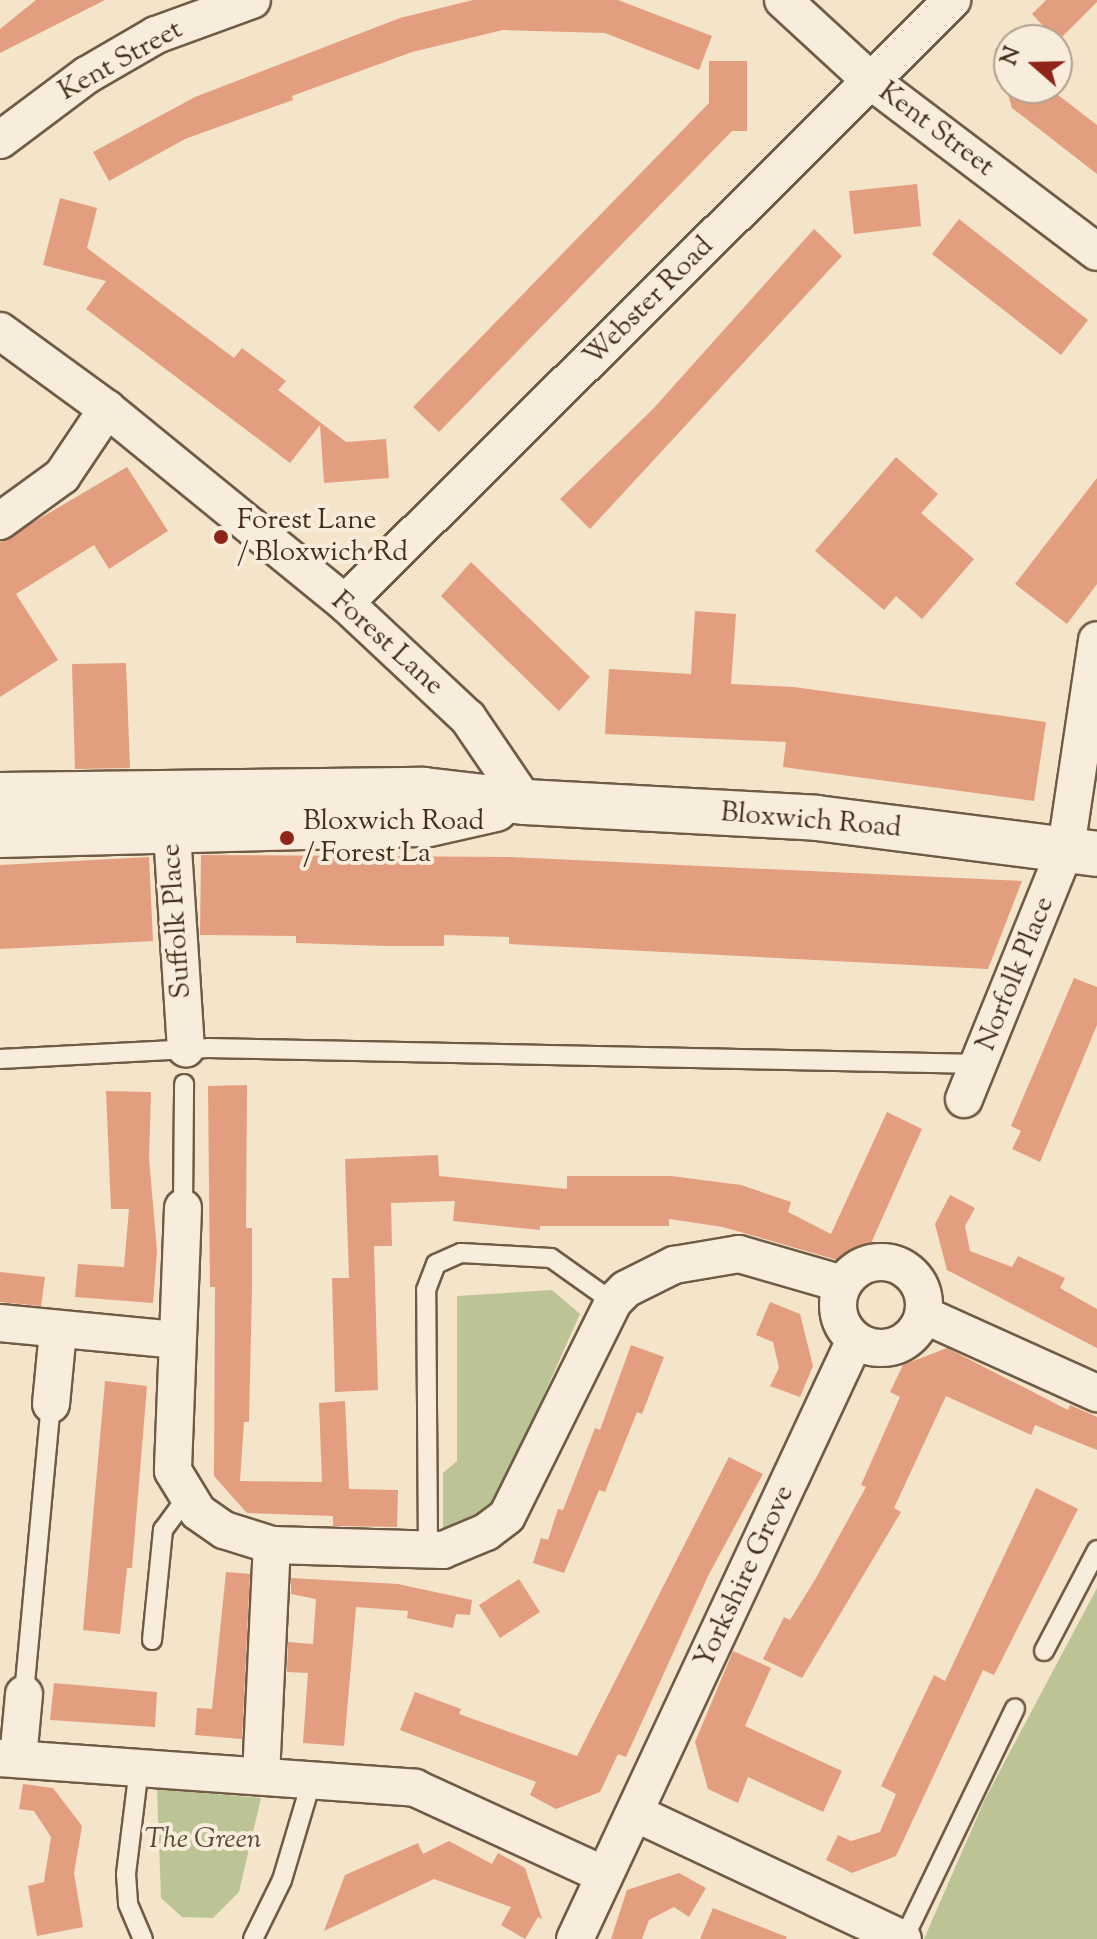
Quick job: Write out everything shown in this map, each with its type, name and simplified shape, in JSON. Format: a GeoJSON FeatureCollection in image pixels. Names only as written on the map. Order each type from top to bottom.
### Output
{"type":"FeatureCollection","features":[{"type":"Feature","properties":{"kind":"main road","name":"Bloxwich Road"},"geometry":{"type":"LineString","coordinates":[[170,811],[424,790],[525,802],[817,818],[1081,851]]}},
{"type":"Feature","properties":{"kind":"main road"},"geometry":{"type":"LineString","coordinates":[[0,795],[170,811]]}},
{"type":"Feature","properties":{"kind":"main road"},"geometry":{"type":"LineString","coordinates":[[0,835],[170,811]]}},
{"type":"Feature","properties":{"kind":"street","name":"Kent Street"},"geometry":{"type":"LineString","coordinates":[[0,140],[87,75],[156,35],[252,0]]}},
{"type":"Feature","properties":{"kind":"street","name":"Kent Street"},"geometry":{"type":"LineString","coordinates":[[783,0],[871,81],[1097,252]]}},
{"type":"Feature","properties":{"kind":"street","name":"Webster Road"},"geometry":{"type":"LineString","coordinates":[[345,603],[952,0]]}},
{"type":"Feature","properties":{"kind":"street","name":"Forest Lane"},"geometry":{"type":"LineString","coordinates":[[0,331],[107,409],[345,603],[468,718],[525,802]]}},
{"type":"Feature","properties":{"kind":"street"},"geometry":{"type":"LineString","coordinates":[[0,521],[62,476],[107,409]]}},
{"type":"Feature","properties":{"kind":"street","name":"Norfolk Place"},"geometry":{"type":"LineString","coordinates":[[964,1099],[1081,851],[1097,640]]}},
{"type":"Feature","properties":{"kind":"street","name":"Suffolk Place"},"geometry":{"type":"LineString","coordinates":[[170,811],[186,1048]]}},
{"type":"Feature","properties":{"kind":"street"},"geometry":{"type":"LineString","coordinates":[[183,1208],[175,1340],[173,1471],[198,1512],[224,1530],[272,1545],[443,1550],[486,1532],[507,1516],[613,1302],[626,1289],[674,1265],[739,1254],[843,1284]]}},
{"type":"Feature","properties":{"kind":"street"},"geometry":{"type":"LineString","coordinates":[[874,1262],[894,1263],[912,1275],[923,1293],[924,1315],[909,1339],[895,1346],[867,1346],[855,1340],[840,1314],[843,1284],[856,1269],[874,1262]]}},
{"type":"Feature","properties":{"kind":"street"},"geometry":{"type":"LineString","coordinates":[[924,1315],[1097,1393]]}},
{"type":"Feature","properties":{"kind":"street"},"geometry":{"type":"LineString","coordinates":[[0,1323],[175,1340]]}},
{"type":"Feature","properties":{"kind":"street"},"geometry":{"type":"LineString","coordinates":[[51,1404],[58,1331]]}},
{"type":"Feature","properties":{"kind":"street","name":"Yorkshire Grove"},"geometry":{"type":"LineString","coordinates":[[575,1939],[855,1340]]}},
{"type":"Feature","properties":{"kind":"street"},"geometry":{"type":"LineString","coordinates":[[261,1776],[272,1545]]}},
{"type":"Feature","properties":{"kind":"street"},"geometry":{"type":"LineString","coordinates":[[24,1694],[9,1758],[261,1776],[311,1783],[415,1788],[604,1875]]}},
{"type":"Feature","properties":{"kind":"street"},"geometry":{"type":"LineString","coordinates":[[635,1813],[904,1938]]}},
{"type":"Feature","properties":{"kind":"lane"},"geometry":{"type":"LineString","coordinates":[[0,1059],[186,1048],[980,1064]]}},
{"type":"Feature","properties":{"kind":"lane"},"geometry":{"type":"LineString","coordinates":[[183,1208],[184,1084]]}},
{"type":"Feature","properties":{"kind":"lane"},"geometry":{"type":"LineString","coordinates":[[428,1549],[426,1290],[436,1264],[461,1253],[551,1258],[613,1302]]}},
{"type":"Feature","properties":{"kind":"lane"},"geometry":{"type":"LineString","coordinates":[[24,1694],[51,1404]]}},
{"type":"Feature","properties":{"kind":"lane"},"geometry":{"type":"LineString","coordinates":[[152,1640],[163,1530],[188,1496]]}},
{"type":"Feature","properties":{"kind":"lane"},"geometry":{"type":"LineString","coordinates":[[1044,1651],[1097,1550]]}},
{"type":"Feature","properties":{"kind":"lane"},"geometry":{"type":"LineString","coordinates":[[904,1938],[1015,1708]]}},
{"type":"Feature","properties":{"kind":"lane"},"geometry":{"type":"LineString","coordinates":[[139,1768],[126,1874],[128,1904],[143,1939]]}},
{"type":"Feature","properties":{"kind":"lane"},"geometry":{"type":"LineString","coordinates":[[253,1939],[282,1880],[311,1783]]}},
{"type":"Feature","properties":{"kind":"green space"},"geometry":{"type":"Polygon","coordinates":[[[552,1290],[580,1314],[497,1500],[443,1537],[443,1473],[457,1461],[457,1296],[552,1290]]]}},
{"type":"Feature","properties":{"kind":"green space"},"geometry":{"type":"Polygon","coordinates":[[[1097,1588],[1097,1939],[924,1939],[985,1799],[1097,1588]]]}},
{"type":"Feature","properties":{"kind":"green space","name":"The Green"},"geometry":{"type":"Polygon","coordinates":[[[157,1789],[261,1798],[239,1892],[213,1918],[182,1917],[161,1898],[157,1789]]]}},
{"type":"Feature","properties":{"kind":"building"},"geometry":{"type":"Polygon","coordinates":[[[36,0],[105,0],[0,53],[0,29],[36,0]]]}},
{"type":"Feature","properties":{"kind":"building"},"geometry":{"type":"Polygon","coordinates":[[[473,0],[618,0],[712,36],[699,70],[605,33],[503,30],[412,52],[292,96],[293,100],[185,139],[109,181],[93,152],[195,97],[400,18],[473,0]]]}},
{"type":"Feature","properties":{"kind":"building"},"geometry":{"type":"Polygon","coordinates":[[[1046,0],[1097,0],[1073,26],[1041,24],[1032,14],[1046,0]]]}},
{"type":"Feature","properties":{"kind":"building"},"geometry":{"type":"Polygon","coordinates":[[[709,61],[747,61],[747,131],[732,131],[439,432],[413,407],[709,103],[709,61]]]}},
{"type":"Feature","properties":{"kind":"building"},"geometry":{"type":"Polygon","coordinates":[[[1011,104],[1070,104],[1097,125],[1097,174],[1011,104]]]}},
{"type":"Feature","properties":{"kind":"building"},"geometry":{"type":"Polygon","coordinates":[[[917,184],[921,226],[854,234],[849,191],[917,184]]]}},
{"type":"Feature","properties":{"kind":"building"},"geometry":{"type":"Polygon","coordinates":[[[60,198],[97,208],[87,248],[234,358],[242,348],[286,381],[278,390],[346,442],[386,439],[389,478],[324,483],[320,425],[290,463],[86,309],[106,281],[43,265],[60,198]]]}},
{"type":"Feature","properties":{"kind":"building"},"geometry":{"type":"Polygon","coordinates":[[[959,219],[1088,320],[1061,355],[932,254],[959,219]]]}},
{"type":"Feature","properties":{"kind":"building"},"geometry":{"type":"Polygon","coordinates":[[[814,229],[842,256],[590,529],[560,499],[653,409],[814,229]]]}},
{"type":"Feature","properties":{"kind":"building"},"geometry":{"type":"Polygon","coordinates":[[[896,457],[938,494],[921,513],[974,559],[922,619],[896,596],[884,610],[815,551],[896,457]]]}},
{"type":"Feature","properties":{"kind":"building"},"geometry":{"type":"Polygon","coordinates":[[[127,467],[168,531],[109,569],[94,545],[16,594],[58,660],[0,697],[0,542],[127,467]]]}},
{"type":"Feature","properties":{"kind":"building"},"geometry":{"type":"Polygon","coordinates":[[[1097,478],[1097,584],[1067,624],[1015,584],[1097,478]]]}},
{"type":"Feature","properties":{"kind":"building"},"geometry":{"type":"Polygon","coordinates":[[[471,562],[590,677],[559,711],[441,596],[471,562]]]}},
{"type":"Feature","properties":{"kind":"building"},"geometry":{"type":"Polygon","coordinates":[[[695,611],[736,614],[731,684],[794,687],[1046,722],[1034,801],[783,767],[786,742],[605,734],[609,669],[691,674],[695,611]]]}},
{"type":"Feature","properties":{"kind":"building"},"geometry":{"type":"Polygon","coordinates":[[[126,663],[130,768],[75,769],[72,664],[126,663]]]}},
{"type":"Feature","properties":{"kind":"building"},"geometry":{"type":"Polygon","coordinates":[[[201,855],[511,857],[1022,881],[988,969],[509,944],[509,937],[444,935],[444,946],[385,946],[296,943],[296,936],[200,935],[201,855]]]}},
{"type":"Feature","properties":{"kind":"building"},"geometry":{"type":"Polygon","coordinates":[[[149,857],[153,941],[0,949],[0,865],[149,857]]]}},
{"type":"Feature","properties":{"kind":"building"},"geometry":{"type":"Polygon","coordinates":[[[1074,978],[1097,987],[1097,1025],[1040,1162],[1012,1149],[1021,1131],[1011,1126],[1074,978]]]}},
{"type":"Feature","properties":{"kind":"building"},"geometry":{"type":"Polygon","coordinates":[[[247,1085],[246,1228],[252,1228],[252,1287],[249,1422],[244,1422],[240,1481],[322,1482],[319,1403],[345,1401],[349,1489],[398,1490],[397,1527],[333,1526],[333,1516],[247,1513],[214,1476],[215,1287],[210,1287],[208,1086],[247,1085]]]}},
{"type":"Feature","properties":{"kind":"building"},"geometry":{"type":"Polygon","coordinates":[[[106,1091],[151,1092],[149,1158],[157,1251],[153,1303],[75,1297],[78,1264],[124,1267],[129,1209],[111,1209],[106,1091]]]}},
{"type":"Feature","properties":{"kind":"building"},"geometry":{"type":"Polygon","coordinates":[[[887,1112],[922,1129],[868,1250],[837,1260],[723,1227],[669,1219],[669,1226],[540,1226],[540,1230],[453,1221],[455,1201],[391,1203],[392,1246],[374,1246],[378,1390],[335,1392],[332,1278],[349,1278],[345,1159],[438,1155],[439,1176],[567,1189],[567,1176],[671,1176],[741,1185],[791,1202],[788,1212],[831,1234],[887,1112]]]}},
{"type":"Feature","properties":{"kind":"building"},"geometry":{"type":"Polygon","coordinates":[[[950,1195],[975,1208],[965,1226],[970,1251],[1012,1267],[1018,1256],[1065,1278],[1060,1288],[1097,1309],[1097,1348],[947,1270],[935,1224],[950,1195]]]}},
{"type":"Feature","properties":{"kind":"building"},"geometry":{"type":"Polygon","coordinates":[[[0,1272],[45,1277],[41,1306],[0,1302],[0,1272]]]}},
{"type":"Feature","properties":{"kind":"building"},"geometry":{"type":"Polygon","coordinates":[[[770,1302],[800,1314],[813,1366],[800,1397],[770,1386],[779,1368],[773,1342],[756,1335],[770,1302]]]}},
{"type":"Feature","properties":{"kind":"building"},"geometry":{"type":"Polygon","coordinates":[[[631,1345],[664,1357],[642,1414],[637,1412],[605,1492],[599,1490],[564,1573],[533,1563],[541,1538],[548,1540],[558,1509],[563,1510],[595,1428],[600,1430],[631,1345]]]}},
{"type":"Feature","properties":{"kind":"building"},"geometry":{"type":"Polygon","coordinates":[[[947,1348],[1068,1410],[1070,1405],[1097,1417],[1097,1450],[1035,1425],[1031,1435],[946,1396],[894,1508],[901,1512],[802,1678],[763,1659],[784,1617],[790,1620],[816,1578],[866,1487],[861,1485],[900,1397],[890,1392],[903,1365],[947,1348]]]}},
{"type":"Feature","properties":{"kind":"building"},"geometry":{"type":"Polygon","coordinates":[[[105,1381],[147,1386],[132,1568],[127,1568],[120,1634],[83,1630],[105,1381]]]}},
{"type":"Feature","properties":{"kind":"building"},"geometry":{"type":"Polygon","coordinates":[[[729,1457],[763,1474],[708,1576],[626,1757],[618,1754],[600,1792],[556,1809],[530,1795],[536,1782],[400,1730],[415,1692],[461,1709],[459,1714],[577,1756],[729,1457]]]}},
{"type":"Feature","properties":{"kind":"building"},"geometry":{"type":"Polygon","coordinates":[[[1036,1488],[1078,1509],[994,1675],[983,1670],[896,1856],[852,1873],[826,1860],[838,1835],[851,1841],[880,1832],[896,1794],[881,1786],[934,1675],[945,1681],[1036,1488]]]}},
{"type":"Feature","properties":{"kind":"building"},"geometry":{"type":"Polygon","coordinates":[[[226,1572],[250,1574],[242,1739],[195,1735],[197,1708],[212,1709],[226,1572]]]}},
{"type":"Feature","properties":{"kind":"building"},"geometry":{"type":"Polygon","coordinates":[[[291,1578],[398,1584],[472,1600],[470,1615],[456,1614],[453,1628],[407,1618],[408,1611],[356,1607],[344,1746],[303,1743],[308,1673],[287,1672],[288,1642],[313,1644],[316,1599],[291,1594],[291,1578]]]}},
{"type":"Feature","properties":{"kind":"building"},"geometry":{"type":"Polygon","coordinates":[[[519,1579],[540,1612],[500,1638],[479,1605],[519,1579]]]}},
{"type":"Feature","properties":{"kind":"building"},"geometry":{"type":"Polygon","coordinates":[[[733,1651],[771,1668],[745,1726],[842,1771],[823,1812],[748,1777],[738,1803],[708,1789],[695,1742],[733,1651]]]}},
{"type":"Feature","properties":{"kind":"building"},"geometry":{"type":"Polygon","coordinates":[[[54,1683],[157,1692],[155,1727],[50,1720],[54,1683]]]}},
{"type":"Feature","properties":{"kind":"building"},"geometry":{"type":"Polygon","coordinates":[[[23,1784],[53,1788],[82,1826],[74,1873],[83,1927],[37,1936],[28,1886],[44,1882],[51,1837],[34,1811],[19,1809],[23,1784]]]}},
{"type":"Feature","properties":{"kind":"building"},"geometry":{"type":"Polygon","coordinates":[[[449,1841],[492,1864],[498,1853],[525,1868],[542,1919],[538,1917],[525,1939],[501,1925],[511,1907],[434,1879],[324,1931],[345,1875],[418,1843],[423,1854],[449,1841]]]}},
{"type":"Feature","properties":{"kind":"building"},"geometry":{"type":"Polygon","coordinates":[[[679,1873],[706,1888],[689,1917],[674,1907],[649,1920],[642,1939],[611,1939],[627,1890],[679,1873]]]}},
{"type":"Feature","properties":{"kind":"building"},"geometry":{"type":"Polygon","coordinates":[[[713,1908],[787,1937],[700,1939],[713,1908]]]}},
{"type":"Feature","properties":{"kind":"place","name":"Forest Lane / Bloxwich Rd"},"geometry":{"type":"Point","coordinates":[221,537]}},
{"type":"Feature","properties":{"kind":"place","name":"Bloxwich Road / Forest La"},"geometry":{"type":"Point","coordinates":[287,838]}}]}
